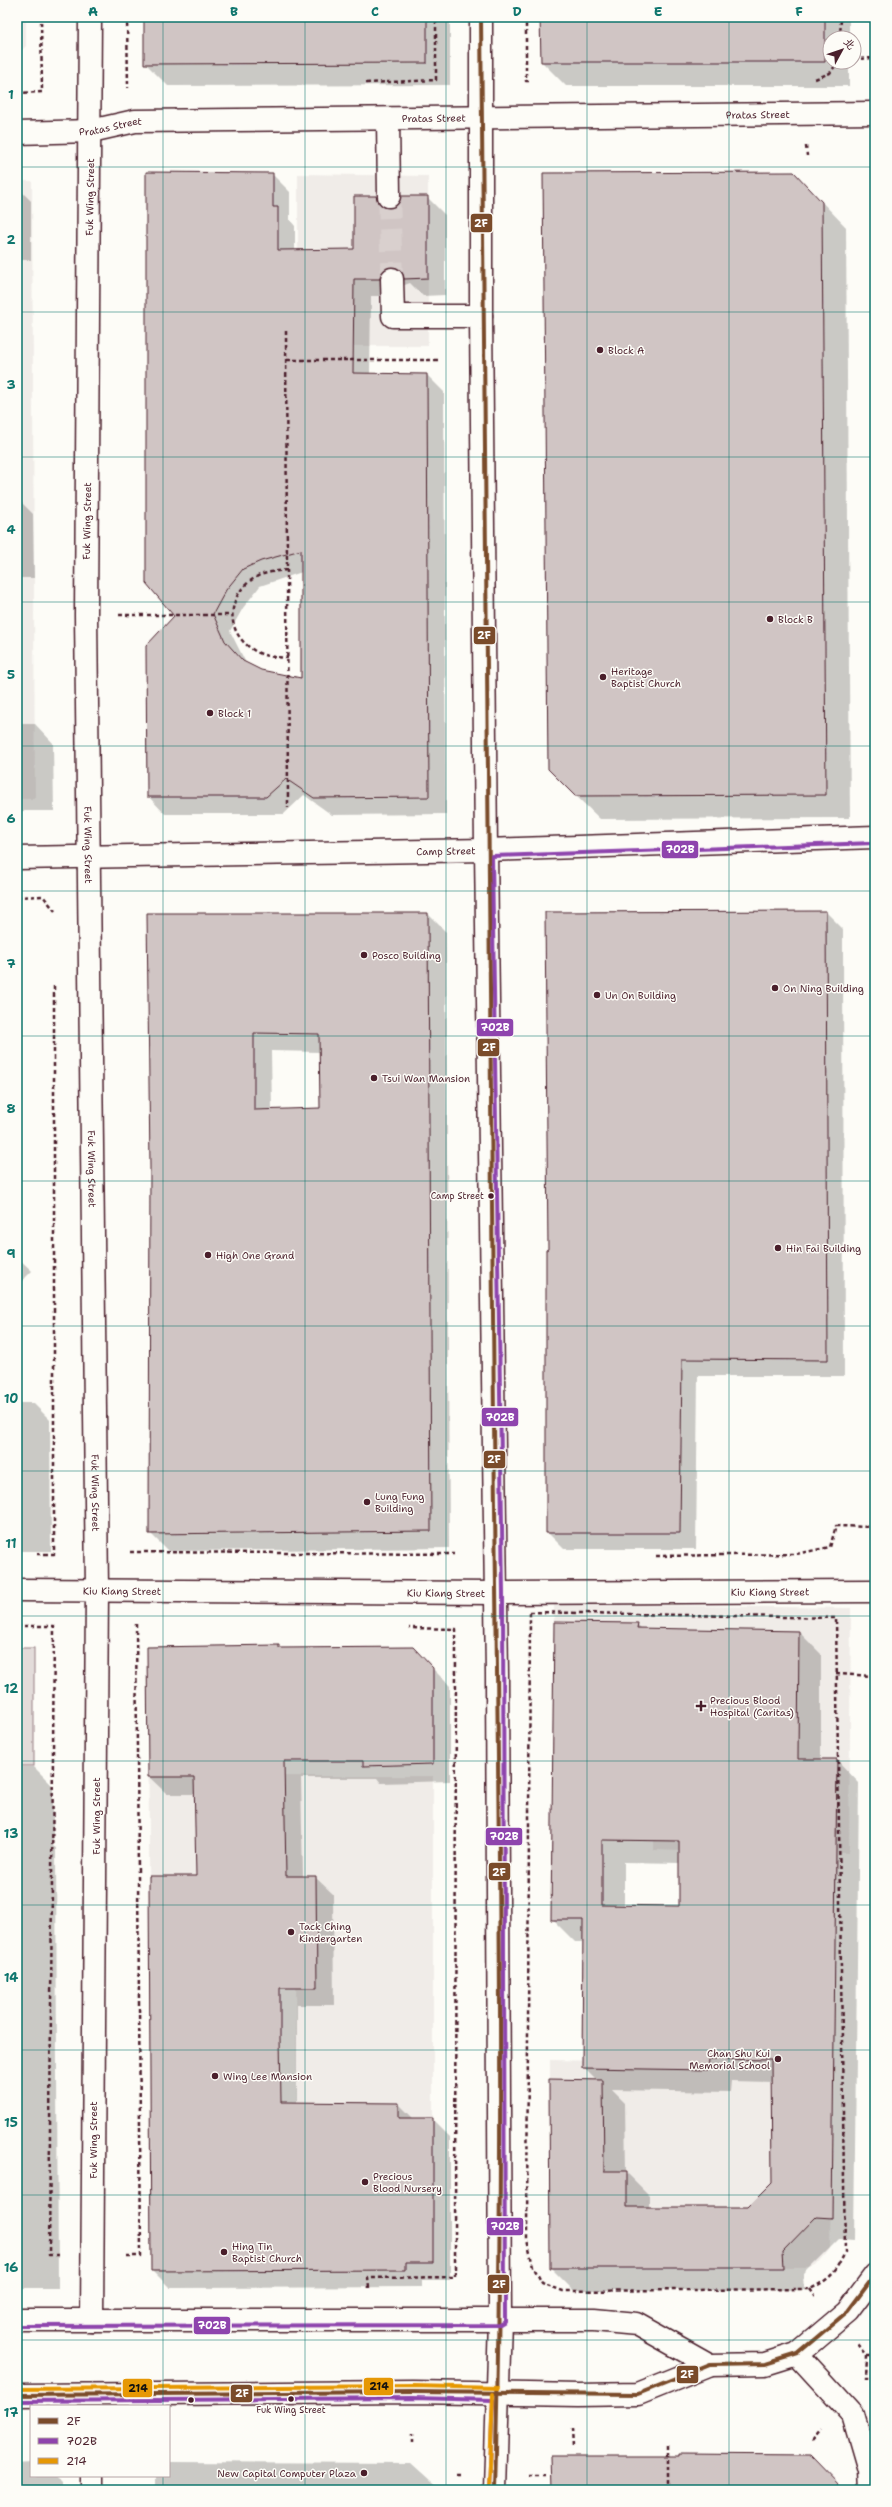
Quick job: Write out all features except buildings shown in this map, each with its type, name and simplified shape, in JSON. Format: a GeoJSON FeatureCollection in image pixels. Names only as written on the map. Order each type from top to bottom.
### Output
{"type":"FeatureCollection","features":[{"type":"Feature","properties":{"kind":"street","name":"Fuk Wing Street"},"geometry":{"type":"LineString","coordinates":[[90,17],[91,131],[86,615],[97,1590],[92,2320]]}},
{"type":"Feature","properties":{"kind":"street"},"geometry":{"type":"LineString","coordinates":[[481,17],[481,316],[486,850],[497,1593],[500,2319],[495,2490]]}},
{"type":"Feature","properties":{"kind":"street","name":"Pratas Street"},"geometry":{"type":"LineString","coordinates":[[17,133],[91,131],[135,121],[480,119],[875,113]]}},
{"type":"Feature","properties":{"kind":"street"},"geometry":{"type":"LineString","coordinates":[[388,119],[389,196]]}},
{"type":"Feature","properties":{"kind":"street"},"geometry":{"type":"LineString","coordinates":[[392,279],[393,316],[481,316]]}},
{"type":"Feature","properties":{"kind":"street","name":"Camp Street"},"geometry":{"type":"LineString","coordinates":[[17,858],[486,850],[875,837]]}},
{"type":"Feature","properties":{"kind":"street","name":"Kiu Kiang Street"},"geometry":{"type":"LineString","coordinates":[[17,1590],[497,1593],[875,1591]]}},
{"type":"Feature","properties":{"kind":"street"},"geometry":{"type":"LineString","coordinates":[[17,2395],[91,2400],[413,2392],[499,2394],[638,2394],[710,2365],[765,2364],[797,2354],[848,2311],[875,2275]]}},
{"type":"Feature","properties":{"kind":"street"},"geometry":{"type":"LineString","coordinates":[[17,2320],[594,2320],[637,2324],[710,2365]]}},
{"type":"Feature","properties":{"kind":"street"},"geometry":{"type":"LineString","coordinates":[[797,2354],[853,2415],[869,2470],[870,2490]]}},
{"type":"Feature","properties":{"kind":"street"},"geometry":{"type":"LineString","coordinates":[[92,2477],[92,2490]]}},
{"type":"Feature","properties":{"kind":"path"},"geometry":{"type":"LineString","coordinates":[[17,93],[42,92],[41,17]]}},
{"type":"Feature","properties":{"kind":"path"},"geometry":{"type":"LineString","coordinates":[[127,17],[128,91]]}},
{"type":"Feature","properties":{"kind":"path"},"geometry":{"type":"LineString","coordinates":[[365,83],[436,80],[436,17]]}},
{"type":"Feature","properties":{"kind":"path"},"geometry":{"type":"LineString","coordinates":[[526,17],[526,81],[534,81]]}},
{"type":"Feature","properties":{"kind":"path"},"geometry":{"type":"LineString","coordinates":[[840,17],[840,30]]}},
{"type":"Feature","properties":{"kind":"path"},"geometry":{"type":"LineString","coordinates":[[862,59],[875,58]]}},
{"type":"Feature","properties":{"kind":"path"},"geometry":{"type":"LineString","coordinates":[[810,80],[832,70]]}},
{"type":"Feature","properties":{"kind":"path"},"geometry":{"type":"LineString","coordinates":[[286,331],[288,808]]}},
{"type":"Feature","properties":{"kind":"path"},"geometry":{"type":"LineString","coordinates":[[287,360],[438,360]]}},
{"type":"Feature","properties":{"kind":"path"},"geometry":{"type":"LineString","coordinates":[[288,570],[260,575],[245,585],[236,596],[231,615],[233,627],[253,650],[270,656],[288,658]]}},
{"type":"Feature","properties":{"kind":"path"},"geometry":{"type":"LineString","coordinates":[[86,615],[231,615]]}},
{"type":"Feature","properties":{"kind":"path"},"geometry":{"type":"LineString","coordinates":[[17,897],[43,896],[54,910],[54,918]]}},
{"type":"Feature","properties":{"kind":"path"},"geometry":{"type":"LineString","coordinates":[[32,1555],[54,1554],[54,982]]}},
{"type":"Feature","properties":{"kind":"path"},"geometry":{"type":"LineString","coordinates":[[655,1556],[796,1554],[830,1547],[836,1526],[875,1527]]}},
{"type":"Feature","properties":{"kind":"path"},"geometry":{"type":"LineString","coordinates":[[125,1552],[454,1554]]}},
{"type":"Feature","properties":{"kind":"path"},"geometry":{"type":"LineString","coordinates":[[530,1612],[836,1618],[836,1674],[845,2253],[839,2269],[827,2281],[810,2289],[563,2291],[542,2283],[532,2266],[527,2240],[530,1612]]}},
{"type":"Feature","properties":{"kind":"path"},"geometry":{"type":"LineString","coordinates":[[140,2256],[136,1624],[144,1624]]}},
{"type":"Feature","properties":{"kind":"path"},"geometry":{"type":"LineString","coordinates":[[17,1626],[54,1626],[49,2255],[58,2255]]}},
{"type":"Feature","properties":{"kind":"path"},"geometry":{"type":"LineString","coordinates":[[369,2290],[368,2278],[455,2277],[456,1629],[402,1628]]}},
{"type":"Feature","properties":{"kind":"path"},"geometry":{"type":"LineString","coordinates":[[836,1674],[875,1676]]}},
{"type":"Feature","properties":{"kind":"path"},"geometry":{"type":"LineString","coordinates":[[867,2356],[875,2356]]}},
{"type":"Feature","properties":{"kind":"path"},"geometry":{"type":"LineString","coordinates":[[413,2434],[413,2443]]}},
{"type":"Feature","properties":{"kind":"path"},"geometry":{"type":"LineString","coordinates":[[668,2445],[668,2490]]}},
{"type":"Feature","properties":{"kind":"shaded area"},"geometry":{"type":"Polygon","coordinates":[[[17,17],[26,17],[26,46],[17,55],[17,17]]]}},
{"type":"Feature","properties":{"kind":"shaded area"},"geometry":{"type":"Polygon","coordinates":[[[298,174],[428,176],[428,346],[298,346],[298,174]]]}},
{"type":"Feature","properties":{"kind":"shaded area"},"geometry":{"type":"Polygon","coordinates":[[[17,181],[32,181],[35,799],[17,799],[17,181]]]}},
{"type":"Feature","properties":{"kind":"shaded area"},"geometry":{"type":"Polygon","coordinates":[[[554,1604],[851,1608],[849,1853],[837,1853],[830,2249],[816,2266],[810,2268],[550,2268],[550,2060],[658,2062],[708,2070],[709,2059],[721,2059],[678,2023],[679,1851],[654,1850],[654,1841],[602,1840],[603,1790],[552,1789],[554,1604]]]}},
{"type":"Feature","properties":{"kind":"shaded area"},"geometry":{"type":"Polygon","coordinates":[[[17,1648],[34,1648],[34,1766],[17,1766],[17,1648]]]}},
{"type":"Feature","properties":{"kind":"shaded area","name":"Tack Ching Kindergarten"},"geometry":{"type":"Polygon","coordinates":[[[148,1699],[284,1732],[285,1776],[433,1776],[433,2118],[297,2212],[296,1988],[150,1989],[148,1699]]]}},
{"type":"Feature","properties":{"kind":"tunnel"},"geometry":{"type":"LineString","coordinates":[[389,196],[392,279]]}},
{"type":"Feature","properties":{"kind":"transit line","name":"2F"},"geometry":{"type":"LineString","coordinates":[[481,17],[485,719],[500,1956],[500,2223],[495,2490]]}},
{"type":"Feature","properties":{"kind":"transit line","name":"702B"},"geometry":{"type":"LineString","coordinates":[[17,2326],[500,2325],[505,2322],[503,1593],[492,856],[875,843]]}},
{"type":"Feature","properties":{"kind":"transit line","name":"2F"},"geometry":{"type":"LineString","coordinates":[[17,2395],[413,2392],[638,2394],[710,2365],[765,2364],[797,2354],[848,2311],[875,2275]]}},
{"type":"Feature","properties":{"kind":"transit line","name":"214"},"geometry":{"type":"LineString","coordinates":[[17,2389],[413,2386],[499,2388]]}},
{"type":"Feature","properties":{"kind":"transit line","name":"214"},"geometry":{"type":"LineString","coordinates":[[489,2490],[493,2394]]}},
{"type":"Feature","properties":{"kind":"transit line","name":"702B"},"geometry":{"type":"LineString","coordinates":[[17,2401],[413,2398],[493,2400],[489,2490]]}},
{"type":"Feature","properties":{"kind":"place","name":"Block A"},"geometry":{"type":"Point","coordinates":[600,350]}},
{"type":"Feature","properties":{"kind":"place","name":"Block B"},"geometry":{"type":"Point","coordinates":[770,619]}},
{"type":"Feature","properties":{"kind":"place","name":"Heritage Baptist Church"},"geometry":{"type":"Point","coordinates":[603,677]}},
{"type":"Feature","properties":{"kind":"place","name":"Block 1"},"geometry":{"type":"Point","coordinates":[210,713]}},
{"type":"Feature","properties":{"kind":"place","name":"Posco Building"},"geometry":{"type":"Point","coordinates":[364,955]}},
{"type":"Feature","properties":{"kind":"place","name":"On Ning Building"},"geometry":{"type":"Point","coordinates":[775,988]}},
{"type":"Feature","properties":{"kind":"place","name":"Un On Building"},"geometry":{"type":"Point","coordinates":[597,995]}},
{"type":"Feature","properties":{"kind":"place","name":"Tsui Wan Mansion"},"geometry":{"type":"Point","coordinates":[374,1078]}},
{"type":"Feature","properties":{"kind":"place","name":"Camp Street"},"geometry":{"type":"Point","coordinates":[491,1196]}},
{"type":"Feature","properties":{"kind":"place","name":"Hin Fai Building"},"geometry":{"type":"Point","coordinates":[778,1248]}},
{"type":"Feature","properties":{"kind":"place","name":"High One Grand"},"geometry":{"type":"Point","coordinates":[208,1255]}},
{"type":"Feature","properties":{"kind":"place","name":"Lung Fung Building"},"geometry":{"type":"Point","coordinates":[367,1502]}},
{"type":"Feature","properties":{"kind":"place","name":"Precious Blood Hospital (Caritas)"},"geometry":{"type":"Point","coordinates":[701,1706]}},
{"type":"Feature","properties":{"kind":"place","name":"Tack Ching Kindergarten"},"geometry":{"type":"Point","coordinates":[291,1932]}},
{"type":"Feature","properties":{"kind":"place","name":"Chan Shu Kui Memorial School"},"geometry":{"type":"Point","coordinates":[778,2059]}},
{"type":"Feature","properties":{"kind":"place","name":"Wing Lee Mansion"},"geometry":{"type":"Point","coordinates":[215,2076]}},
{"type":"Feature","properties":{"kind":"place","name":"Precious Blood Nursery"},"geometry":{"type":"Point","coordinates":[365,2182]}},
{"type":"Feature","properties":{"kind":"place","name":"Hing Tin Baptist Church"},"geometry":{"type":"Point","coordinates":[224,2252]}},
{"type":"Feature","properties":{"kind":"place","name":"Fuk Wing Street"},"geometry":{"type":"Point","coordinates":[291,2399]}},
{"type":"Feature","properties":{"kind":"place","name":"New Capital Computer Plaza"},"geometry":{"type":"Point","coordinates":[364,2473]}}]}
